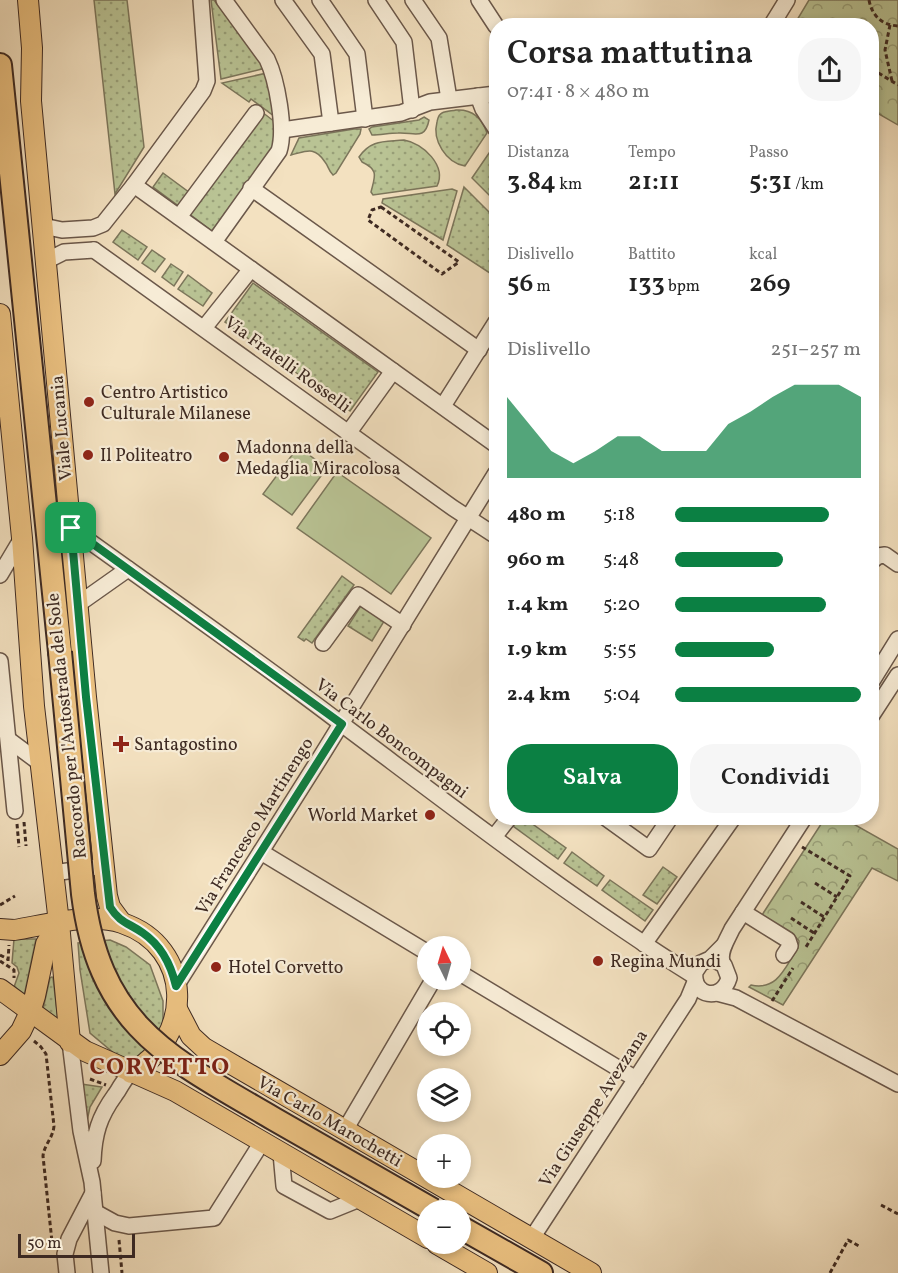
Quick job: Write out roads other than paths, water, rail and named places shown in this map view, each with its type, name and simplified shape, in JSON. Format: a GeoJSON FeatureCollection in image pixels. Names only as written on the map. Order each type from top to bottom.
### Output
{"type":"FeatureCollection","features":[{"type":"Feature","properties":{"kind":"highway","name":"Raccordo per l'Autostrada del Sole"},"geometry":{"type":"LineString","coordinates":[[0,65],[82,882],[88,928],[98,960],[121,1004],[148,1037],[180,1064],[417,1201]]}},
{"type":"Feature","properties":{"kind":"highway"},"geometry":{"type":"LineString","coordinates":[[471,1233],[540,1273]]}},
{"type":"Feature","properties":{"kind":"main road","name":"Viale Lucania"},"geometry":{"type":"LineString","coordinates":[[28,0],[32,48],[31,101],[77,605],[104,866],[110,907],[122,922]]}},
{"type":"Feature","properties":{"kind":"main road"},"geometry":{"type":"LineString","coordinates":[[0,314],[22,538],[40,763],[70,1042]]}},
{"type":"Feature","properties":{"kind":"main road"},"geometry":{"type":"LineString","coordinates":[[5,935],[14,930],[98,918],[122,922],[152,941],[169,963],[176,986],[177,1009],[175,1021],[165,1043],[149,1061],[131,1073]]}},
{"type":"Feature","properties":{"kind":"main road"},"geometry":{"type":"LineString","coordinates":[[0,1055],[21,1031],[30,1011],[36,996],[46,944],[59,923]]}},
{"type":"Feature","properties":{"kind":"main road"},"geometry":{"type":"LineString","coordinates":[[5,986],[30,1011],[70,1042],[98,1058],[175,1091],[417,1231]]}},
{"type":"Feature","properties":{"kind":"main road","name":"Via Carlo Marochetti"},"geometry":{"type":"LineString","coordinates":[[177,1009],[191,1036],[204,1048],[591,1273]]}},
{"type":"Feature","properties":{"kind":"main road"},"geometry":{"type":"LineString","coordinates":[[454,1254],[487,1273]]}},
{"type":"Feature","properties":{"kind":"street"},"geometry":{"type":"LineString","coordinates":[[44,226],[62,230],[93,228],[103,224],[206,87],[201,0]]}},
{"type":"Feature","properties":{"kind":"street"},"geometry":{"type":"LineString","coordinates":[[214,242],[279,151],[282,140],[272,69],[224,0]]}},
{"type":"Feature","properties":{"kind":"street"},"geometry":{"type":"LineString","coordinates":[[283,0],[322,54],[331,123]]}},
{"type":"Feature","properties":{"kind":"street"},"geometry":{"type":"LineString","coordinates":[[320,0],[357,54],[365,119]]}},
{"type":"Feature","properties":{"kind":"street"},"geometry":{"type":"LineString","coordinates":[[376,0],[404,42],[412,110]]}},
{"type":"Feature","properties":{"kind":"street"},"geometry":{"type":"LineString","coordinates":[[413,0],[439,38],[449,99]]}},
{"type":"Feature","properties":{"kind":"street"},"geometry":{"type":"LineString","coordinates":[[479,0],[491,18]]}},
{"type":"Feature","properties":{"kind":"street"},"geometry":{"type":"LineString","coordinates":[[776,18],[787,0]]}},
{"type":"Feature","properties":{"kind":"street"},"geometry":{"type":"LineString","coordinates":[[282,130],[365,119],[412,110],[430,102],[489,95]]}},
{"type":"Feature","properties":{"kind":"street"},"geometry":{"type":"LineString","coordinates":[[478,96],[489,118]]}},
{"type":"Feature","properties":{"kind":"street"},"geometry":{"type":"LineString","coordinates":[[179,217],[256,113]]}},
{"type":"Feature","properties":{"kind":"street"},"geometry":{"type":"LineString","coordinates":[[134,185],[489,440]]}},
{"type":"Feature","properties":{"kind":"street"},"geometry":{"type":"LineString","coordinates":[[251,188],[479,350]]}},
{"type":"Feature","properties":{"kind":"street"},"geometry":{"type":"LineString","coordinates":[[46,261],[64,252],[94,250],[93,228]]}},
{"type":"Feature","properties":{"kind":"street","name":"Via Fratelli Rosselli"},"geometry":{"type":"LineString","coordinates":[[94,250],[489,532]]}},
{"type":"Feature","properties":{"kind":"street","name":"Via Fratelli Rosselli"},"geometry":{"type":"LineString","coordinates":[[204,328],[251,269]]}},
{"type":"Feature","properties":{"kind":"street"},"geometry":{"type":"LineString","coordinates":[[443,406],[489,334]]}},
{"type":"Feature","properties":{"kind":"street","name":"Via Fratelli Rosselli"},"geometry":{"type":"LineString","coordinates":[[349,432],[393,371]]}},
{"type":"Feature","properties":{"kind":"street","name":"Via Francesco Martinengo"},"geometry":{"type":"LineString","coordinates":[[176,986],[342,724],[489,485]]}},
{"type":"Feature","properties":{"kind":"street","name":"Via Carlo Boncompagni"},"geometry":{"type":"LineString","coordinates":[[71,528],[702,986],[736,998],[898,1084]]}},
{"type":"Feature","properties":{"kind":"street"},"geometry":{"type":"LineString","coordinates":[[0,575],[22,538]]}},
{"type":"Feature","properties":{"kind":"street"},"geometry":{"type":"LineString","coordinates":[[879,556],[885,555],[898,564]]}},
{"type":"Feature","properties":{"kind":"street"},"geometry":{"type":"LineString","coordinates":[[77,605],[128,569]]}},
{"type":"Feature","properties":{"kind":"street"},"geometry":{"type":"LineString","coordinates":[[323,643],[358,595],[403,625]]}},
{"type":"Feature","properties":{"kind":"street"},"geometry":{"type":"LineString","coordinates":[[879,670],[898,639]]}},
{"type":"Feature","properties":{"kind":"street"},"geometry":{"type":"LineString","coordinates":[[0,661],[19,818]]}},
{"type":"Feature","properties":{"kind":"street"},"geometry":{"type":"LineString","coordinates":[[879,704],[898,675]]}},
{"type":"Feature","properties":{"kind":"street"},"geometry":{"type":"LineString","coordinates":[[9,740],[40,763]]}},
{"type":"Feature","properties":{"kind":"street"},"geometry":{"type":"LineString","coordinates":[[494,837],[503,825]]}},
{"type":"Feature","properties":{"kind":"street"},"geometry":{"type":"LineString","coordinates":[[616,825],[649,849],[665,825]]}},
{"type":"Feature","properties":{"kind":"street"},"geometry":{"type":"LineString","coordinates":[[644,944],[728,825]]}},
{"type":"Feature","properties":{"kind":"street","name":"Via Giuseppe Avezzana"},"geometry":{"type":"LineString","coordinates":[[532,1238],[688,999],[702,986],[697,967],[700,963],[716,961],[743,912],[799,825]]}},
{"type":"Feature","properties":{"kind":"street"},"geometry":{"type":"LineString","coordinates":[[261,852],[417,946]]}},
{"type":"Feature","properties":{"kind":"street"},"geometry":{"type":"LineString","coordinates":[[52,873],[104,866]]}},
{"type":"Feature","properties":{"kind":"street"},"geometry":{"type":"LineString","coordinates":[[743,912],[788,940],[790,959]]}},
{"type":"Feature","properties":{"kind":"street"},"geometry":{"type":"LineString","coordinates":[[702,986],[723,989],[729,978],[728,970],[716,961]]}},
{"type":"Feature","properties":{"kind":"street"},"geometry":{"type":"LineString","coordinates":[[471,980],[636,1079]]}},
{"type":"Feature","properties":{"kind":"street"},"geometry":{"type":"LineString","coordinates":[[345,1130],[427,990]]}},
{"type":"Feature","properties":{"kind":"street"},"geometry":{"type":"LineString","coordinates":[[70,1042],[81,1131],[92,1187],[101,1273]]}},
{"type":"Feature","properties":{"kind":"street"},"geometry":{"type":"LineString","coordinates":[[67,1273],[65,1254],[69,1239],[92,1187],[93,1155],[98,1126],[121,1082],[131,1073]]}},
{"type":"Feature","properties":{"kind":"street"},"geometry":{"type":"LineString","coordinates":[[95,1212],[115,1223],[129,1226],[214,1218],[262,1142]]}},
{"type":"Feature","properties":{"kind":"street"},"geometry":{"type":"LineString","coordinates":[[281,1153],[284,1186],[330,1211],[362,1198]]}},
{"type":"Feature","properties":{"kind":"place","name":"Centro Artistico Culturale Milanese"},"geometry":{"type":"Point","coordinates":[89,402]}},
{"type":"Feature","properties":{"kind":"place","name":"Il Politeatro"},"geometry":{"type":"Point","coordinates":[88,455]}},
{"type":"Feature","properties":{"kind":"place","name":"Madonna della Medaglia Miracolosa"},"geometry":{"type":"Point","coordinates":[224,457]}},
{"type":"Feature","properties":{"kind":"place","name":"Santagostino"},"geometry":{"type":"Point","coordinates":[121,744]}},
{"type":"Feature","properties":{"kind":"place","name":"World Market"},"geometry":{"type":"Point","coordinates":[430,815]}},
{"type":"Feature","properties":{"kind":"place","name":"Regina Mundi"},"geometry":{"type":"Point","coordinates":[598,961]}},
{"type":"Feature","properties":{"kind":"place","name":"Hotel Corvetto"},"geometry":{"type":"Point","coordinates":[216,967]}},
{"type":"Feature","properties":{"kind":"district","name":"CORVETTO"},"geometry":{"type":"Point","coordinates":[160,1066]}}]}
